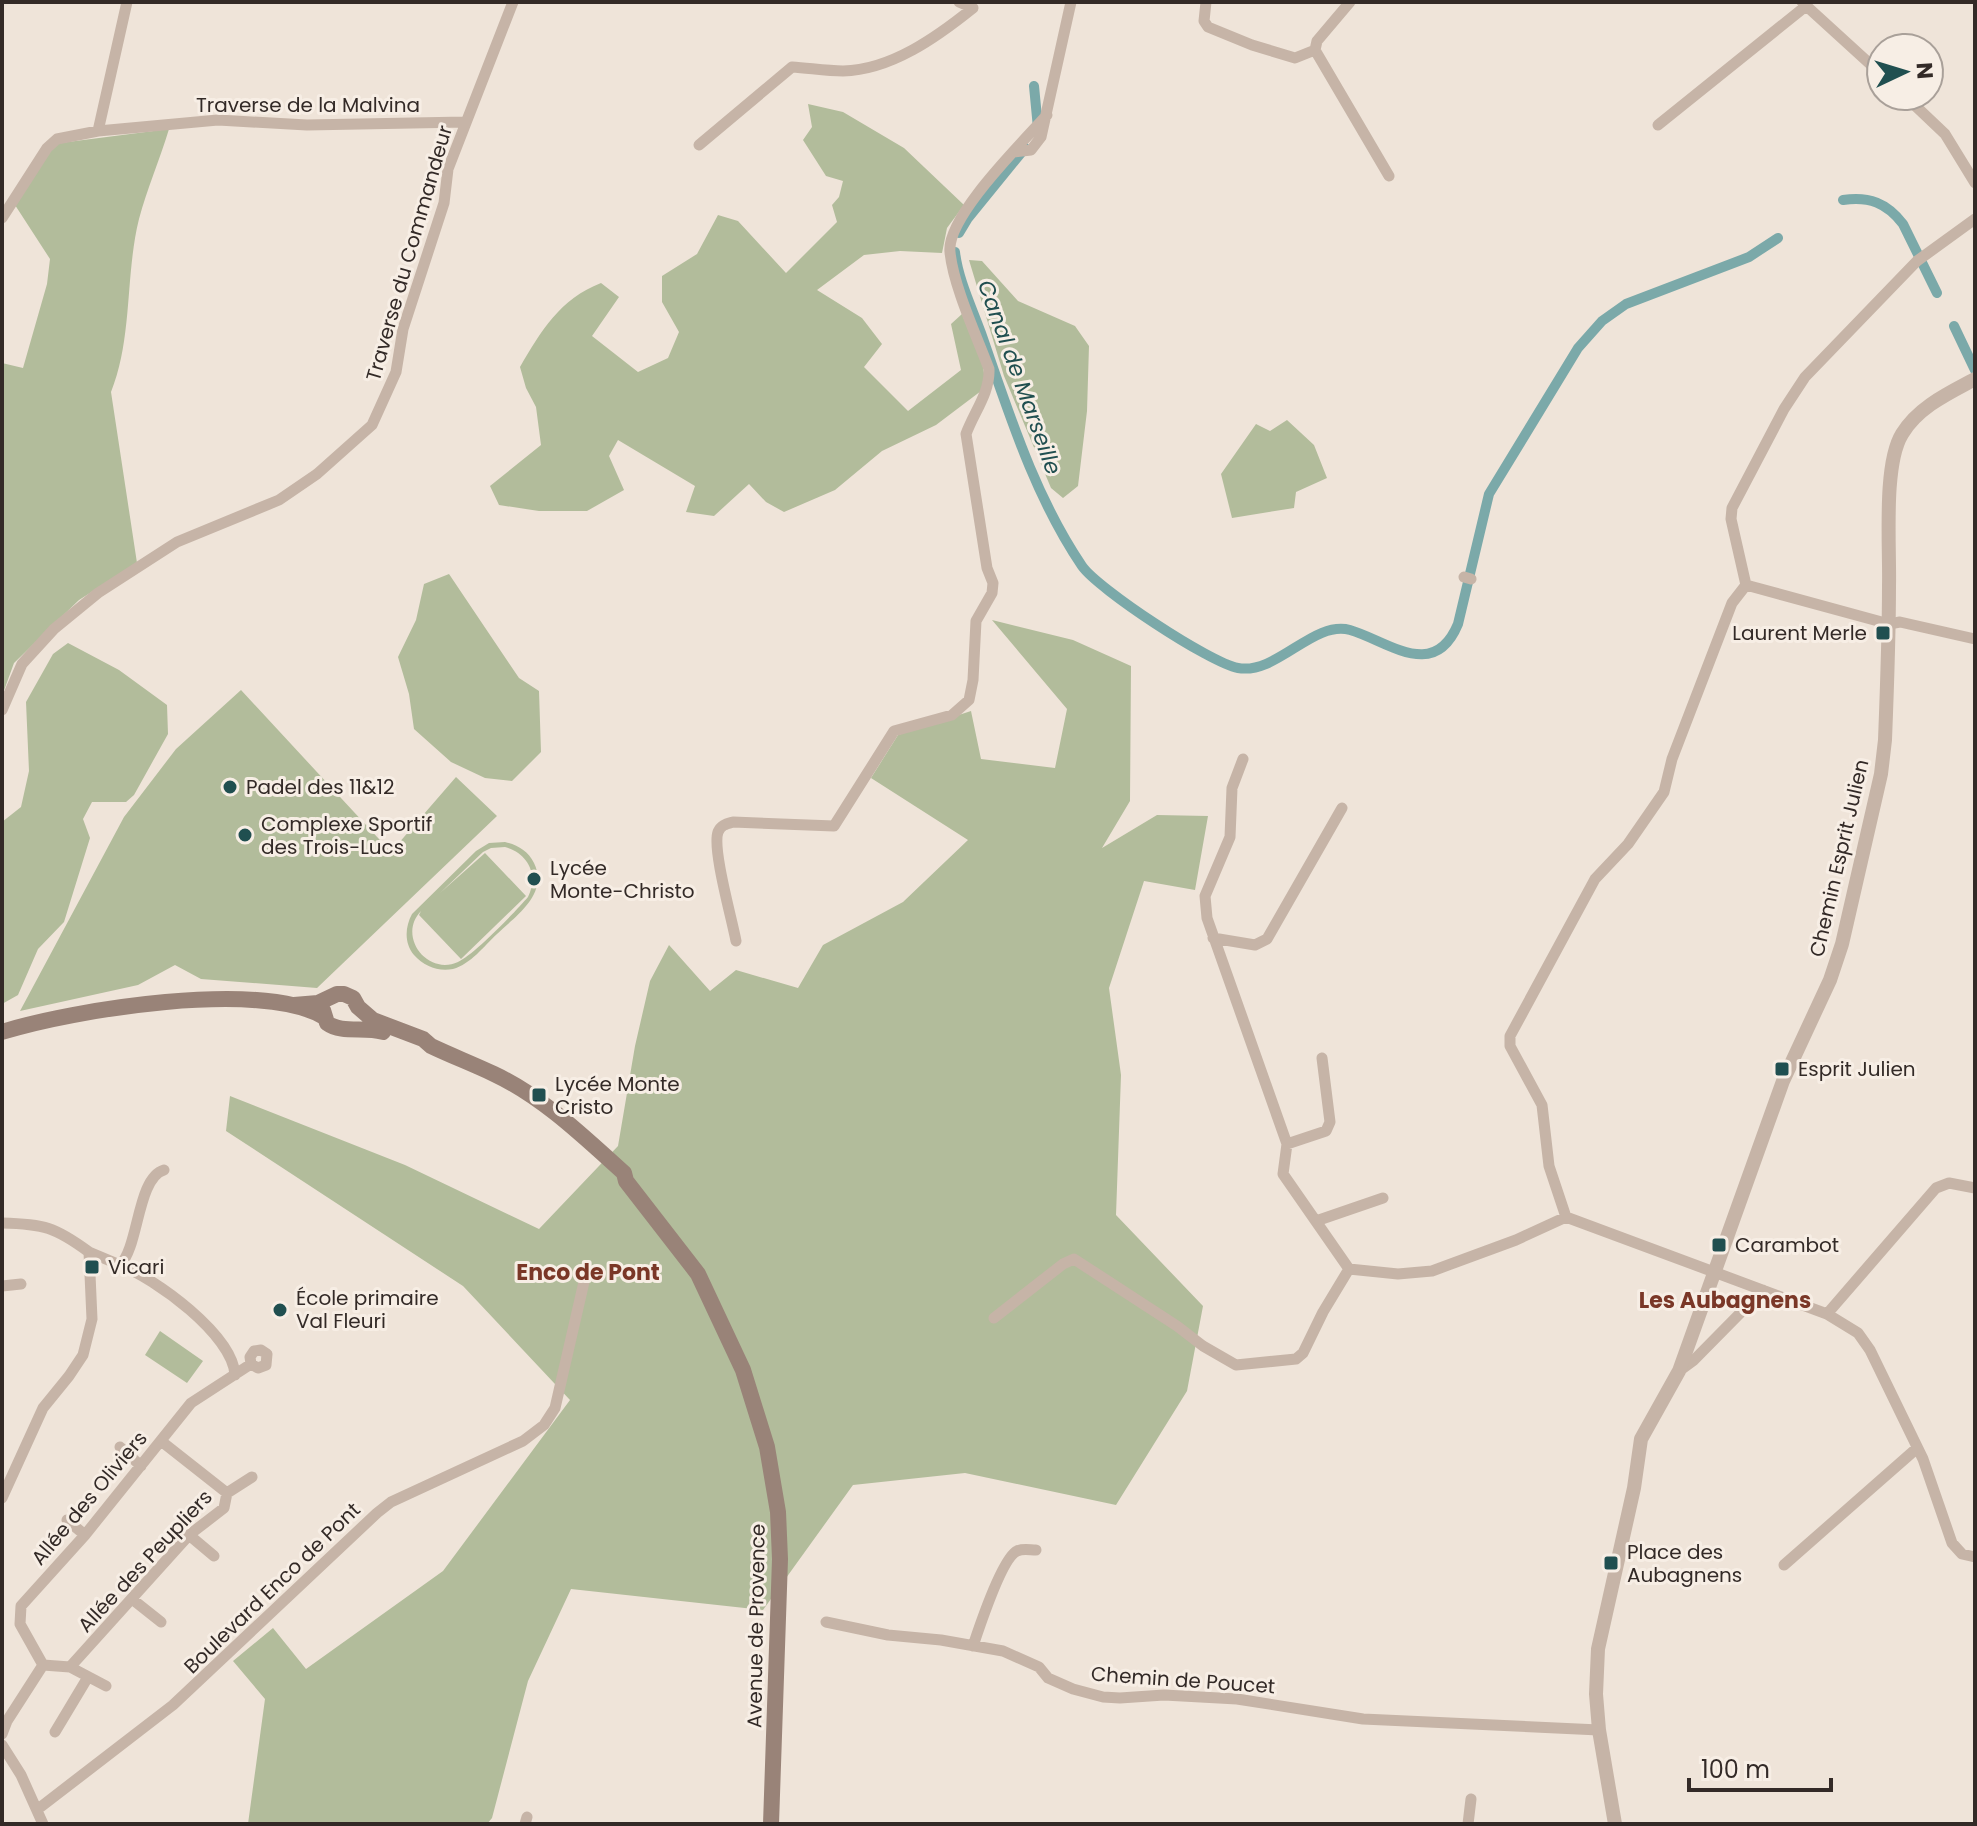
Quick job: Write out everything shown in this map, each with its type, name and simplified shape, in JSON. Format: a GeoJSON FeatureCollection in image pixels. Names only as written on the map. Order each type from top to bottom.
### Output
{"type":"FeatureCollection","features":[{"type":"Feature","properties":{"kind":"main road"},"geometry":{"type":"LineString","coordinates":[[2,1032],[73,1013],[140,1005],[223,1000],[294,1005],[318,1003],[337,994],[353,998],[358,1007],[357,1020],[347,1028],[332,1027],[324,1017],[294,1005]]}},
{"type":"Feature","properties":{"kind":"main road"},"geometry":{"type":"LineString","coordinates":[[324,1017],[324,1004],[328,999]]}},
{"type":"Feature","properties":{"kind":"main road","name":"Avenue de Provence"},"geometry":{"type":"LineString","coordinates":[[358,1007],[373,1020],[423,1039],[431,1046]]}},
{"type":"Feature","properties":{"kind":"main road","name":"Avenue de Provence"},"geometry":{"type":"LineString","coordinates":[[347,1028],[367,1028],[431,1046],[495,1074],[561,1117],[624,1173],[626,1181],[698,1274],[743,1370],[767,1447],[778,1512],[780,1559],[771,1824]]}},
{"type":"Feature","properties":{"kind":"street"},"geometry":{"type":"LineString","coordinates":[[98,131],[127,2]]}},
{"type":"Feature","properties":{"kind":"street","name":"Traverse du Commandeur"},"geometry":{"type":"LineString","coordinates":[[2,710],[22,664],[54,629],[98,593],[177,542],[279,500],[317,474],[372,425],[396,372],[403,329],[440,217],[448,169],[513,2]]}},
{"type":"Feature","properties":{"kind":"street"},"geometry":{"type":"LineString","coordinates":[[959,2],[975,5]]}},
{"type":"Feature","properties":{"kind":"street"},"geometry":{"type":"LineString","coordinates":[[736,941],[717,847],[719,830],[724,824],[834,826],[894,731],[952,715],[969,700],[976,621],[992,593],[993,583],[987,568],[966,434],[989,382],[989,369],[950,252],[951,237],[958,221],[1021,151],[1041,137],[1042,121],[1071,2]]}},
{"type":"Feature","properties":{"kind":"street"},"geometry":{"type":"LineString","coordinates":[[1206,2],[1204,21],[1208,27],[1295,58],[1315,50]]}},
{"type":"Feature","properties":{"kind":"street"},"geometry":{"type":"LineString","coordinates":[[1350,2],[1317,41],[1315,50],[1389,176]]}},
{"type":"Feature","properties":{"kind":"street"},"geometry":{"type":"LineString","coordinates":[[1658,125],[1804,4],[1865,59]]}},
{"type":"Feature","properties":{"kind":"street"},"geometry":{"type":"LineString","coordinates":[[699,145],[792,67],[846,71],[898,57],[950,26],[975,5]]}},
{"type":"Feature","properties":{"kind":"street"},"geometry":{"type":"LineString","coordinates":[[1922,112],[1945,134],[1975,183]]}},
{"type":"Feature","properties":{"kind":"street","name":"Traverse de la Malvina"},"geometry":{"type":"LineString","coordinates":[[2,218],[47,148],[57,139],[98,131],[218,120],[307,125],[465,122]]}},
{"type":"Feature","properties":{"kind":"street"},"geometry":{"type":"LineString","coordinates":[[1746,585],[1731,519],[1732,508],[1784,409],[1805,377],[1922,258],[1975,219]]}},
{"type":"Feature","properties":{"kind":"street","name":"Chemin Esprit Julien"},"geometry":{"type":"LineString","coordinates":[[1615,1824],[1599,1730],[1596,1694],[1598,1649],[1634,1488],[1641,1439],[1679,1371],[1783,1081],[1818,1007],[1842,944],[1881,774],[1885,740],[1891,498],[1896,446],[1906,428],[1921,412],[1975,379]]}},
{"type":"Feature","properties":{"kind":"street"},"geometry":{"type":"LineString","coordinates":[[1746,585],[1889,624],[1900,622],[1975,639]]}},
{"type":"Feature","properties":{"kind":"street"},"geometry":{"type":"LineString","coordinates":[[1566,1217],[1549,1166],[1542,1105],[1510,1046],[1510,1036],[1595,879],[1628,844],[1659,802],[1672,759],[1732,603],[1746,585]]}},
{"type":"Feature","properties":{"kind":"street"},"geometry":{"type":"LineString","coordinates":[[1243,759],[1232,788],[1230,837],[1205,896],[1205,908],[1287,1144],[1283,1174],[1349,1269],[1398,1274],[1432,1271],[1516,1240],[1566,1217],[1827,1314],[1858,1333],[1870,1350],[1923,1459],[1952,1543],[1962,1554],[1975,1557]]}},
{"type":"Feature","properties":{"kind":"street"},"geometry":{"type":"LineString","coordinates":[[1213,938],[1255,945],[1267,939],[1342,808]]}},
{"type":"Feature","properties":{"kind":"street"},"geometry":{"type":"LineString","coordinates":[[1287,1144],[1326,1131],[1330,1122],[1322,1058]]}},
{"type":"Feature","properties":{"kind":"street"},"geometry":{"type":"LineString","coordinates":[[120,1265],[129,1251],[138,1210],[156,1173],[164,1170]]}},
{"type":"Feature","properties":{"kind":"street"},"geometry":{"type":"LineString","coordinates":[[1827,1314],[1936,1188],[1949,1183],[1975,1188]]}},
{"type":"Feature","properties":{"kind":"street"},"geometry":{"type":"LineString","coordinates":[[1316,1221],[1383,1198]]}},
{"type":"Feature","properties":{"kind":"street"},"geometry":{"type":"LineString","coordinates":[[2,1223],[40,1224],[63,1233],[89,1252],[170,1292],[220,1340],[233,1361],[235,1375]]}},
{"type":"Feature","properties":{"kind":"street"},"geometry":{"type":"LineString","coordinates":[[2,1498],[43,1408],[83,1355],[92,1319],[89,1252]]}},
{"type":"Feature","properties":{"kind":"street"},"geometry":{"type":"LineString","coordinates":[[994,1318],[1063,1264],[1074,1259],[1203,1346],[1236,1365],[1254,1365],[1300,1357],[1349,1269]]}},
{"type":"Feature","properties":{"kind":"street","name":"Boulevard Enco de Pont"},"geometry":{"type":"LineString","coordinates":[[38,1809],[173,1705],[391,1502],[523,1441],[544,1425],[555,1408],[584,1282]]}},
{"type":"Feature","properties":{"kind":"street"},"geometry":{"type":"LineString","coordinates":[[2,1286],[21,1284]]}},
{"type":"Feature","properties":{"kind":"street"},"geometry":{"type":"LineString","coordinates":[[1679,1371],[1694,1360],[1763,1290]]}},
{"type":"Feature","properties":{"kind":"street","name":"Allée des Oliviers"},"geometry":{"type":"LineString","coordinates":[[43,1665],[20,1624],[21,1606],[85,1535],[191,1403],[251,1364]]}},
{"type":"Feature","properties":{"kind":"street"},"geometry":{"type":"LineString","coordinates":[[161,1441],[227,1493],[252,1477]]}},
{"type":"Feature","properties":{"kind":"street"},"geometry":{"type":"LineString","coordinates":[[120,1447],[141,1466]]}},
{"type":"Feature","properties":{"kind":"street"},"geometry":{"type":"LineString","coordinates":[[1784,1565],[1916,1449]]}},
{"type":"Feature","properties":{"kind":"street","name":"Allée des Peupliers"},"geometry":{"type":"LineString","coordinates":[[70,1667],[189,1535],[224,1508],[227,1493]]}},
{"type":"Feature","properties":{"kind":"street"},"geometry":{"type":"LineString","coordinates":[[67,1520],[85,1535]]}},
{"type":"Feature","properties":{"kind":"street"},"geometry":{"type":"LineString","coordinates":[[189,1535],[214,1556]]}},
{"type":"Feature","properties":{"kind":"street"},"geometry":{"type":"LineString","coordinates":[[973,1646],[1012,1554],[1018,1550],[1036,1550]]}},
{"type":"Feature","properties":{"kind":"street"},"geometry":{"type":"LineString","coordinates":[[132,1599],[161,1622]]}},
{"type":"Feature","properties":{"kind":"street","name":"Chemin de Poucet"},"geometry":{"type":"LineString","coordinates":[[826,1622],[888,1635],[1003,1651],[1039,1667],[1048,1678],[1103,1697],[1164,1695],[1237,1699],[1363,1719],[1599,1730]]}},
{"type":"Feature","properties":{"kind":"street"},"geometry":{"type":"LineString","coordinates":[[2,1734],[4,1722],[43,1665],[70,1667],[106,1686]]}},
{"type":"Feature","properties":{"kind":"street"},"geometry":{"type":"LineString","coordinates":[[55,1732],[88,1677]]}},
{"type":"Feature","properties":{"kind":"street"},"geometry":{"type":"LineString","coordinates":[[2,1745],[21,1775],[43,1824]]}},
{"type":"Feature","properties":{"kind":"street"},"geometry":{"type":"LineString","coordinates":[[2,1755],[21,1775]]}},
{"type":"Feature","properties":{"kind":"street"},"geometry":{"type":"LineString","coordinates":[[1468,1824],[1471,1799]]}},
{"type":"Feature","properties":{"kind":"green space"},"geometry":{"type":"Polygon","coordinates":[[[808,104],[843,112],[904,148],[964,205],[947,228],[942,253],[900,251],[864,255],[817,290],[862,318],[882,344],[864,367],[908,411],[961,370],[951,324],[962,314],[983,366],[985,380],[981,391],[936,425],[882,451],[835,490],[784,512],[766,502],[749,484],[714,516],[686,512],[695,486],[618,440],[609,456],[624,490],[587,511],[539,511],[499,505],[490,486],[541,445],[536,407],[520,367],[544,329],[563,307],[601,283],[619,297],[592,336],[638,372],[668,358],[679,332],[662,302],[662,276],[697,254],[718,215],[738,221],[786,273],[837,222],[832,205],[839,197],[843,181],[826,176],[803,140],[812,127],[808,104]]]}},
{"type":"Feature","properties":{"kind":"green space"},"geometry":{"type":"Polygon","coordinates":[[[169,129],[139,219],[123,350],[111,392],[137,563],[79,600],[14,663],[2,696],[2,363],[23,368],[47,284],[50,259],[15,205],[47,150],[60,143],[169,129]]]}},
{"type":"Feature","properties":{"kind":"green space"},"geometry":{"type":"Polygon","coordinates":[[[969,260],[982,261],[1018,301],[1075,326],[1089,346],[1087,411],[1078,486],[1063,498],[1051,488],[1004,376],[969,260]]]}},
{"type":"Feature","properties":{"kind":"green space"},"geometry":{"type":"Polygon","coordinates":[[[1287,420],[1314,445],[1327,478],[1296,492],[1294,508],[1232,518],[1221,474],[1256,424],[1270,431],[1287,420]]]}},
{"type":"Feature","properties":{"kind":"green space"},"geometry":{"type":"Polygon","coordinates":[[[449,574],[519,678],[539,691],[541,752],[512,781],[485,778],[451,762],[414,729],[409,694],[398,657],[416,620],[424,584],[449,574]]]}},
{"type":"Feature","properties":{"kind":"green space"},"geometry":{"type":"Polygon","coordinates":[[[992,620],[1073,640],[1131,666],[1130,801],[1102,848],[1157,815],[1208,816],[1195,890],[1144,881],[1109,988],[1121,1075],[1116,1215],[1203,1306],[1187,1391],[1116,1505],[965,1473],[853,1485],[763,1610],[571,1589],[528,1681],[492,1818],[487,1824],[248,1824],[265,1699],[233,1661],[273,1628],[306,1669],[443,1571],[570,1400],[463,1286],[226,1131],[230,1096],[405,1165],[539,1229],[618,1146],[650,981],[669,945],[710,991],[736,970],[798,988],[823,945],[903,902],[968,840],[871,778],[898,735],[971,711],[981,759],[1055,768],[1067,709],[992,620]]]}},
{"type":"Feature","properties":{"kind":"green space"},"geometry":{"type":"Polygon","coordinates":[[[68,643],[119,670],[167,705],[168,734],[134,795],[126,802],[92,802],[83,819],[90,838],[64,922],[38,949],[18,995],[2,1004],[2,822],[21,807],[29,771],[26,702],[53,654],[68,643]]]}},
{"type":"Feature","properties":{"kind":"green space","name":"Complexe Sportif des Trois-Lucs"},"geometry":{"type":"Polygon","coordinates":[[[241,690],[391,852],[456,777],[497,816],[317,988],[201,979],[175,965],[138,985],[20,1011],[124,817],[176,749],[241,690]]]}},
{"type":"Feature","properties":{"kind":"green space"},"geometry":{"type":"Polygon","coordinates":[[[489,843],[510,843],[529,855],[537,874],[534,894],[521,912],[466,963],[447,970],[427,965],[414,955],[408,945],[407,930],[412,914],[476,851],[489,843]],[[505,847],[483,852],[440,893],[485,853],[526,896],[461,959],[419,915],[421,911],[414,921],[412,931],[414,942],[426,959],[447,965],[465,958],[528,897],[532,873],[525,860],[505,847]]]}},
{"type":"Feature","properties":{"kind":"green space"},"geometry":{"type":"Polygon","coordinates":[[[160,1331],[203,1361],[187,1383],[145,1355],[160,1331]]]}},
{"type":"Feature","properties":{"kind":"waterway","name":"Canal de Marseille"},"geometry":{"type":"LineString","coordinates":[[1034,86],[1038,128]]}},
{"type":"Feature","properties":{"kind":"waterway","name":"Canal de Marseille"},"geometry":{"type":"LineString","coordinates":[[959,233],[1025,148]]}},
{"type":"Feature","properties":{"kind":"waterway","name":"Canal de Marseille"},"geometry":{"type":"LineString","coordinates":[[1843,200],[1869,200],[1884,206],[1897,217],[1937,293]]}},
{"type":"Feature","properties":{"kind":"waterway","name":"Canal de Marseille"},"geometry":{"type":"LineString","coordinates":[[955,252],[962,283],[1024,453],[1050,511],[1082,566],[1109,591],[1181,640],[1224,663],[1238,668],[1252,668],[1267,664],[1309,639],[1336,629],[1350,630],[1409,653],[1436,651],[1448,641],[1458,624],[1489,494],[1578,348],[1602,321],[1626,304],[1749,257],[1778,238]]}},
{"type":"Feature","properties":{"kind":"waterway","name":"Canal de Marseille"},"geometry":{"type":"LineString","coordinates":[[1954,326],[1975,370]]}},
{"type":"Feature","properties":{"kind":"place","name":"Laurent Merle"},"geometry":{"type":"Point","coordinates":[1883,633]}},
{"type":"Feature","properties":{"kind":"place","name":"Padel des 11&12"},"geometry":{"type":"Point","coordinates":[230,787]}},
{"type":"Feature","properties":{"kind":"place","name":"Complexe Sportif des Trois-Lucs"},"geometry":{"type":"Point","coordinates":[245,835]}},
{"type":"Feature","properties":{"kind":"place","name":"Lycée Monte-Christo"},"geometry":{"type":"Point","coordinates":[534,879]}},
{"type":"Feature","properties":{"kind":"place","name":"Esprit Julien"},"geometry":{"type":"Point","coordinates":[1782,1069]}},
{"type":"Feature","properties":{"kind":"place","name":"Lycée Monte Cristo"},"geometry":{"type":"Point","coordinates":[539,1095]}},
{"type":"Feature","properties":{"kind":"place","name":"Carambot"},"geometry":{"type":"Point","coordinates":[1719,1245]}},
{"type":"Feature","properties":{"kind":"place","name":"Vicari"},"geometry":{"type":"Point","coordinates":[92,1267]}},
{"type":"Feature","properties":{"kind":"place","name":"École primaire Val Fleuri"},"geometry":{"type":"Point","coordinates":[280,1310]}},
{"type":"Feature","properties":{"kind":"place","name":"Place des Aubagnens"},"geometry":{"type":"Point","coordinates":[1611,1563]}},
{"type":"Feature","properties":{"kind":"district","name":"Enco de Pont"},"geometry":{"type":"Point","coordinates":[588,1272]}},
{"type":"Feature","properties":{"kind":"district","name":"Les Aubagnens"},"geometry":{"type":"Point","coordinates":[1725,1300]}}]}
